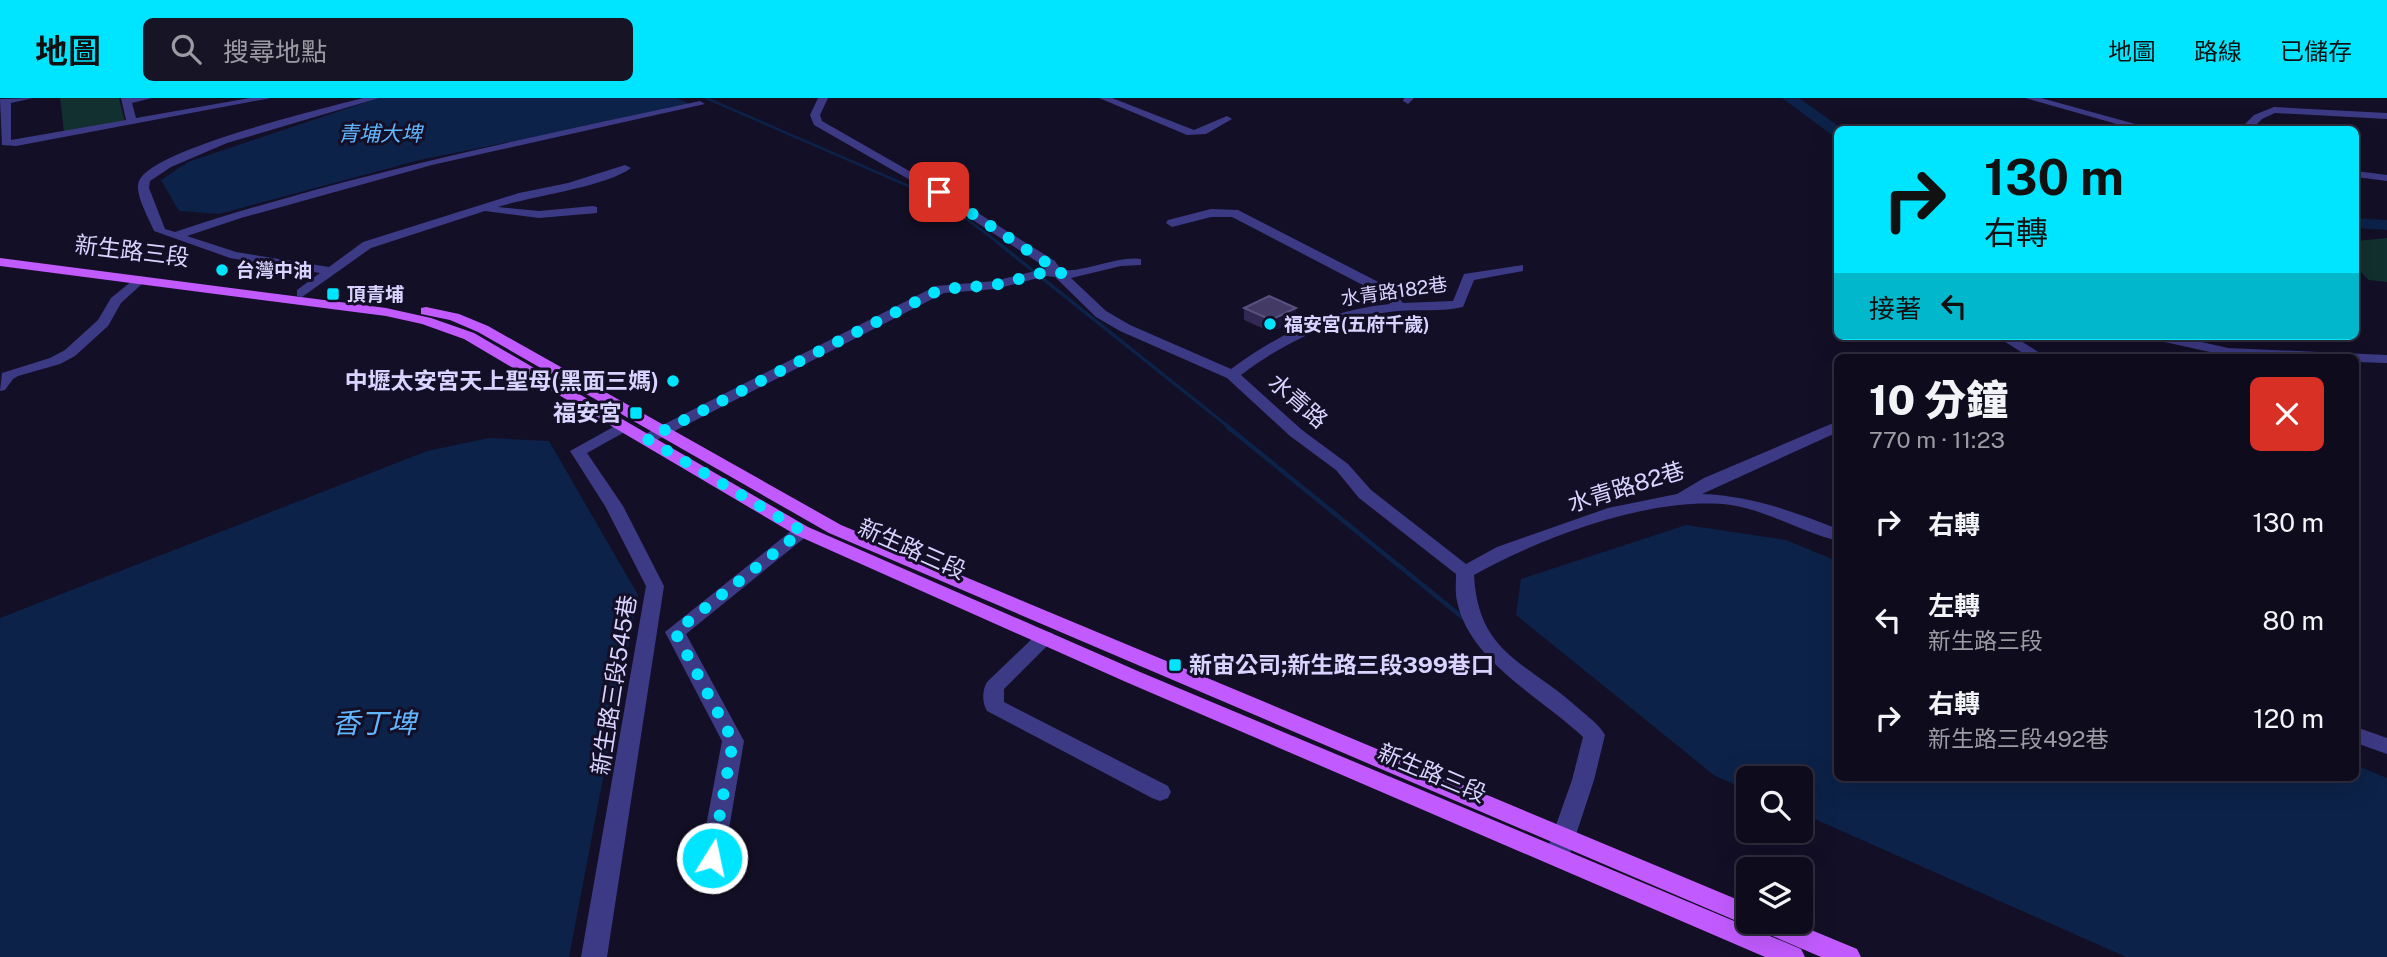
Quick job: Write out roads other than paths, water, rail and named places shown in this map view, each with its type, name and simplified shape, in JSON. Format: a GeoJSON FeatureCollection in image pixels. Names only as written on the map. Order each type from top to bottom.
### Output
{"type":"FeatureCollection","features":[{"type":"Feature","properties":{"kind":"main road","name":"新生路三段"},"geometry":{"type":"LineString","coordinates":[[0,254],[302,293],[454,317],[483,329],[835,529],[1736,910]]}},
{"type":"Feature","properties":{"kind":"main road","name":"新生路三段"},"geometry":{"type":"LineString","coordinates":[[0,262],[386,312],[426,321],[469,336],[802,531],[1045,638],[1792,957]]}},
{"type":"Feature","properties":{"kind":"main road"},"geometry":{"type":"LineString","coordinates":[[1793,934],[1847,957]]}},
{"type":"Feature","properties":{"kind":"street"},"geometry":{"type":"LineString","coordinates":[[25,98],[3,102],[6,143],[266,98]]}},
{"type":"Feature","properties":{"kind":"street"},"geometry":{"type":"LineString","coordinates":[[132,123],[126,100],[147,98]]}},
{"type":"Feature","properties":{"kind":"street"},"geometry":{"type":"LineString","coordinates":[[330,271],[234,255],[160,231],[143,188],[145,179],[156,170],[224,142],[374,98]]}},
{"type":"Feature","properties":{"kind":"street"},"geometry":{"type":"LineString","coordinates":[[174,236],[237,215],[430,162],[700,104],[689,98]]}},
{"type":"Feature","properties":{"kind":"street","name":"水青路"},"geometry":{"type":"LineString","coordinates":[[823,98],[815,115],[818,123],[963,207],[1054,273],[1101,314],[1125,328],[1232,376],[1296,433],[1342,467],[1365,494],[1465,572]]}},
{"type":"Feature","properties":{"kind":"street"},"geometry":{"type":"LineString","coordinates":[[1104,98],[1118,106],[1154,116],[1184,133],[1211,130],[1227,119]]}},
{"type":"Feature","properties":{"kind":"street"},"geometry":{"type":"LineString","coordinates":[[2030,98],[2137,126]]}},
{"type":"Feature","properties":{"kind":"street"},"geometry":{"type":"LineString","coordinates":[[2278,98],[2276,102],[2284,109]]}},
{"type":"Feature","properties":{"kind":"street"},"geometry":{"type":"LineString","coordinates":[[2249,126],[2265,113],[2284,109],[2387,116]]}},
{"type":"Feature","properties":{"kind":"street"},"geometry":{"type":"LineString","coordinates":[[302,293],[367,245],[482,207],[544,189],[570,186],[625,168]]}},
{"type":"Feature","properties":{"kind":"street"},"geometry":{"type":"LineString","coordinates":[[2359,174],[2387,178]]}},
{"type":"Feature","properties":{"kind":"street"},"geometry":{"type":"LineString","coordinates":[[482,207],[522,214],[564,214],[593,210]]}},
{"type":"Feature","properties":{"kind":"street"},"geometry":{"type":"LineString","coordinates":[[1172,223],[1211,213],[1234,213],[1387,292],[1400,307]]}},
{"type":"Feature","properties":{"kind":"street"},"geometry":{"type":"LineString","coordinates":[[647,439],[941,289],[995,285],[1054,273],[1073,274],[1121,262],[1138,262]]}},
{"type":"Feature","properties":{"kind":"street","name":"水青路182巷"},"geometry":{"type":"LineString","coordinates":[[1232,376],[1282,340],[1312,324],[1369,310],[1458,304],[1469,277],[1518,268]]}},
{"type":"Feature","properties":{"kind":"street"},"geometry":{"type":"LineString","coordinates":[[0,387],[7,376],[13,373],[55,361],[70,353],[103,323],[116,301],[138,280]]}},
{"type":"Feature","properties":{"kind":"street"},"geometry":{"type":"LineString","coordinates":[[2010,340],[2034,354]]}},
{"type":"Feature","properties":{"kind":"street"},"geometry":{"type":"LineString","coordinates":[[2174,340],[2228,352],[2273,354]]}},
{"type":"Feature","properties":{"kind":"street"},"geometry":{"type":"LineString","coordinates":[[2359,358],[2387,359]]}},
{"type":"Feature","properties":{"kind":"street","name":"新生路三段545巷"},"geometry":{"type":"LineString","coordinates":[[594,957],[655,586],[614,506],[578,451],[624,426]]}},
{"type":"Feature","properties":{"kind":"street","name":"水青路82巷"},"geometry":{"type":"LineString","coordinates":[[1465,572],[1503,551],[1614,512],[1682,498],[1710,482],[1834,428]]}},
{"type":"Feature","properties":{"kind":"street"},"geometry":{"type":"LineString","coordinates":[[1682,498],[1730,500],[1772,509],[1834,534]]}},
{"type":"Feature","properties":{"kind":"street"},"geometry":{"type":"LineString","coordinates":[[712,858],[733,741],[675,632],[802,531]]}},
{"type":"Feature","properties":{"kind":"street"},"geometry":{"type":"LineString","coordinates":[[1465,572],[1466,601],[1481,637],[1509,666],[1564,707],[1594,735],[1583,780],[1557,856]]}},
{"type":"Feature","properties":{"kind":"street"},"geometry":{"type":"LineString","coordinates":[[1045,638],[994,687],[994,706],[1160,792]]}},
{"type":"Feature","properties":{"kind":"street"},"geometry":{"type":"LineString","coordinates":[[2359,736],[2387,746]]}},
{"type":"Feature","properties":{"kind":"water","name":"青埔大埤"},"geometry":{"type":"Polygon","coordinates":[[[378,98],[677,98],[692,105],[420,160],[219,214],[179,211],[161,180],[188,162],[378,98]]]}},
{"type":"Feature","properties":{"kind":"water","name":"香丁埤"},"geometry":{"type":"Polygon","coordinates":[[[489,438],[549,441],[638,595],[569,957],[0,957],[0,618],[427,451],[489,438]]]}},
{"type":"Feature","properties":{"kind":"water"},"geometry":{"type":"Polygon","coordinates":[[[1686,525],[1786,540],[1834,560],[1834,781],[2359,781],[2359,766],[2387,778],[2387,957],[2126,957],[1813,818],[1813,766],[1736,766],[1736,785],[1715,776],[1516,615],[1521,579],[1686,525]]]}},
{"type":"Feature","properties":{"kind":"waterway"},"geometry":{"type":"LineString","coordinates":[[706,98],[927,194],[956,211],[1000,244]]}},
{"type":"Feature","properties":{"kind":"waterway"},"geometry":{"type":"LineString","coordinates":[[1789,98],[1834,129]]}},
{"type":"Feature","properties":{"kind":"waterway"},"geometry":{"type":"LineString","coordinates":[[2359,223],[2387,225]]}},
{"type":"Feature","properties":{"kind":"waterway"},"geometry":{"type":"LineString","coordinates":[[997,242],[1230,428]]}},
{"type":"Feature","properties":{"kind":"waterway"},"geometry":{"type":"LineString","coordinates":[[1228,427],[1462,617]]}},
{"type":"Feature","properties":{"kind":"place","name":"台灣中油"},"geometry":{"type":"Point","coordinates":[222,270]}},
{"type":"Feature","properties":{"kind":"place","name":"頂青埔"},"geometry":{"type":"Point","coordinates":[333,294]}},
{"type":"Feature","properties":{"kind":"place","name":"福安宮(五府千歲)"},"geometry":{"type":"Point","coordinates":[1270,324]}},
{"type":"Feature","properties":{"kind":"place","name":"中壢太安宮天上聖母(黑面三媽)"},"geometry":{"type":"Point","coordinates":[673,381]}},
{"type":"Feature","properties":{"kind":"place","name":"福安宮"},"geometry":{"type":"Point","coordinates":[636,413]}},
{"type":"Feature","properties":{"kind":"place","name":"新宙公司;新生路三段399巷口"},"geometry":{"type":"Point","coordinates":[1175,665]}}]}
